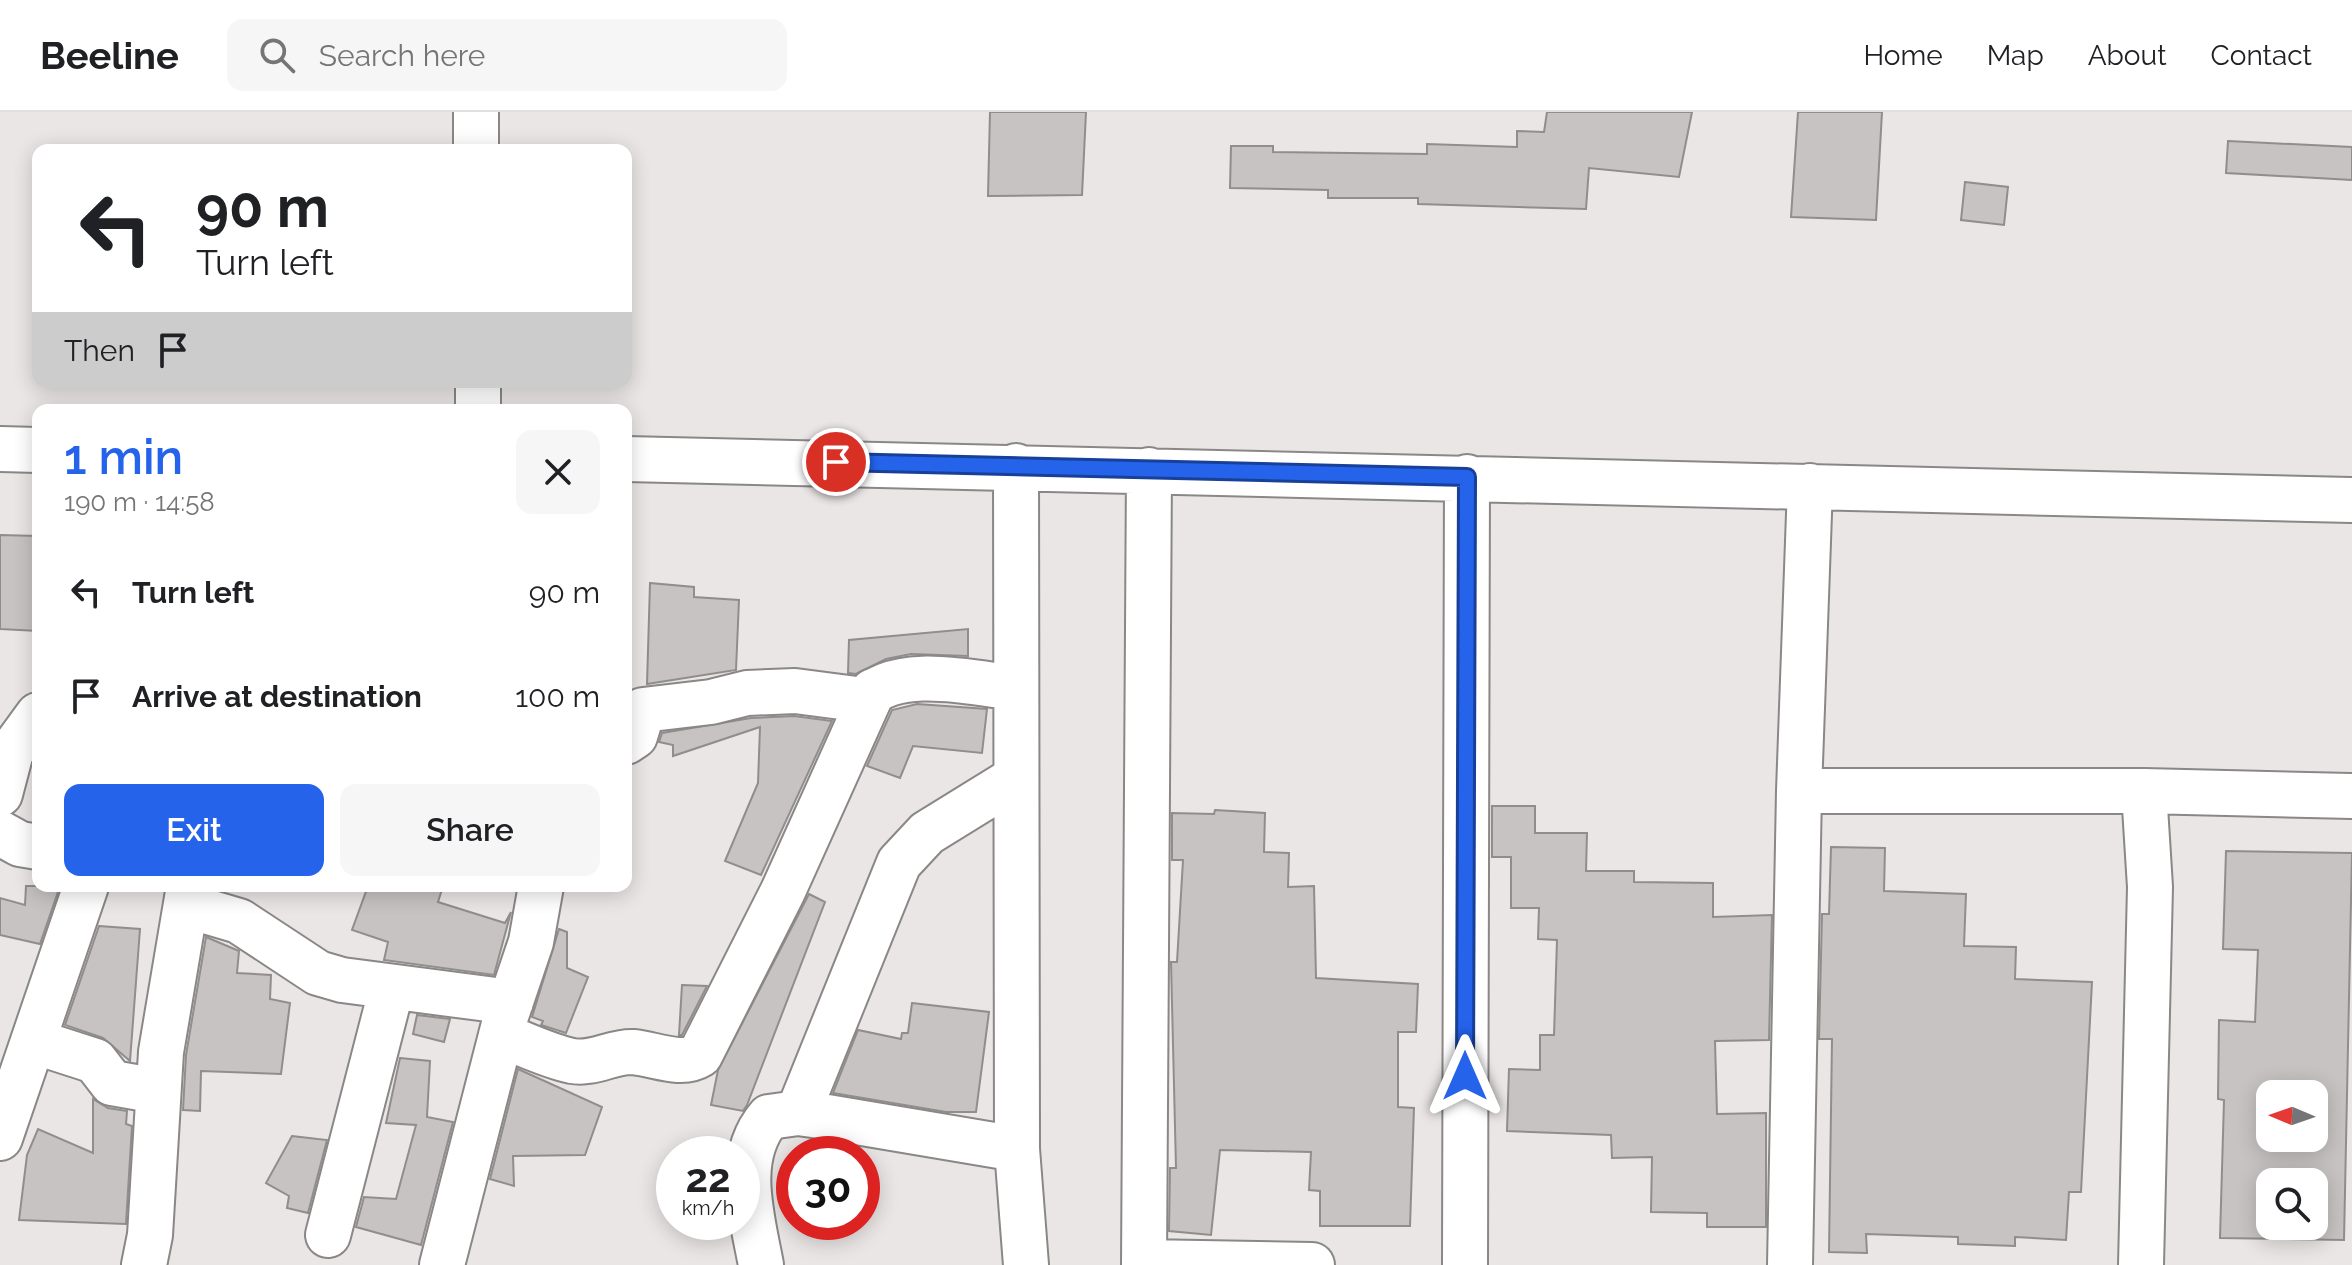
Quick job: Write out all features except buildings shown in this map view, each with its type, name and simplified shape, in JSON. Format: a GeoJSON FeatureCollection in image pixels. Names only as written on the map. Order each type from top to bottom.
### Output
{"type":"FeatureCollection","features":[{"type":"Feature","properties":{"kind":"street"},"geometry":{"type":"LineString","coordinates":[[476,112],[476,144]]}},
{"type":"Feature","properties":{"kind":"street"},"geometry":{"type":"LineString","coordinates":[[0,449],[32,450]]}},
{"type":"Feature","properties":{"kind":"street"},"geometry":{"type":"LineString","coordinates":[[632,459],[2352,500]]}},
{"type":"Feature","properties":{"kind":"street"},"geometry":{"type":"LineString","coordinates":[[1016,466],[1017,1149],[1026,1265]]}},
{"type":"Feature","properties":{"kind":"street"},"geometry":{"type":"LineString","coordinates":[[1149,470],[1144,1264],[1312,1265]]}},
{"type":"Feature","properties":{"kind":"street"},"geometry":{"type":"LineString","coordinates":[[1465,1265],[1467,477]]}},
{"type":"Feature","properties":{"kind":"street"},"geometry":{"type":"LineString","coordinates":[[1790,1265],[1799,791],[1810,486]]}},
{"type":"Feature","properties":{"kind":"street"},"geometry":{"type":"LineString","coordinates":[[632,738],[643,710],[711,702],[747,693],[795,691],[864,700],[873,691],[920,677],[1016,688]]}},
{"type":"Feature","properties":{"kind":"street"},"geometry":{"type":"LineString","coordinates":[[144,1265],[150,1235],[161,1052],[188,896],[239,921],[318,973],[342,980],[392,987],[506,1018],[569,1061],[586,1063],[620,1052],[691,1061],[700,1055],[783,891],[873,691]]}},
{"type":"Feature","properties":{"kind":"street"},"geometry":{"type":"LineString","coordinates":[[0,794],[11,752],[32,723]]}},
{"type":"Feature","properties":{"kind":"street"},"geometry":{"type":"LineString","coordinates":[[798,1113],[899,863],[927,833],[1016,778]]}},
{"type":"Feature","properties":{"kind":"street"},"geometry":{"type":"LineString","coordinates":[[1799,791],[2144,791],[2352,796]]}},
{"type":"Feature","properties":{"kind":"street"},"geometry":{"type":"LineString","coordinates":[[2141,1265],[2150,887],[2144,791]]}},
{"type":"Feature","properties":{"kind":"street"},"geometry":{"type":"LineString","coordinates":[[0,833],[20,844],[32,846]]}},
{"type":"Feature","properties":{"kind":"street"},"geometry":{"type":"LineString","coordinates":[[0,1138],[84,892]]}},
{"type":"Feature","properties":{"kind":"street"},"geometry":{"type":"LineString","coordinates":[[442,1265],[506,1018],[531,942],[540,892]]}},
{"type":"Feature","properties":{"kind":"street"},"geometry":{"type":"LineString","coordinates":[[328,1235],[392,987]]}},
{"type":"Feature","properties":{"kind":"street"},"geometry":{"type":"LineString","coordinates":[[33,1041],[95,1061],[112,1083],[158,1091]]}},
{"type":"Feature","properties":{"kind":"street"},"geometry":{"type":"LineString","coordinates":[[761,1265],[748,1194],[754,1134],[769,1117],[798,1113],[1017,1149]]}},
{"type":"Feature","properties":{"kind":"route"},"geometry":{"type":"LineString","coordinates":[[836,462],[1467,477],[1465,1076]]}}]}
